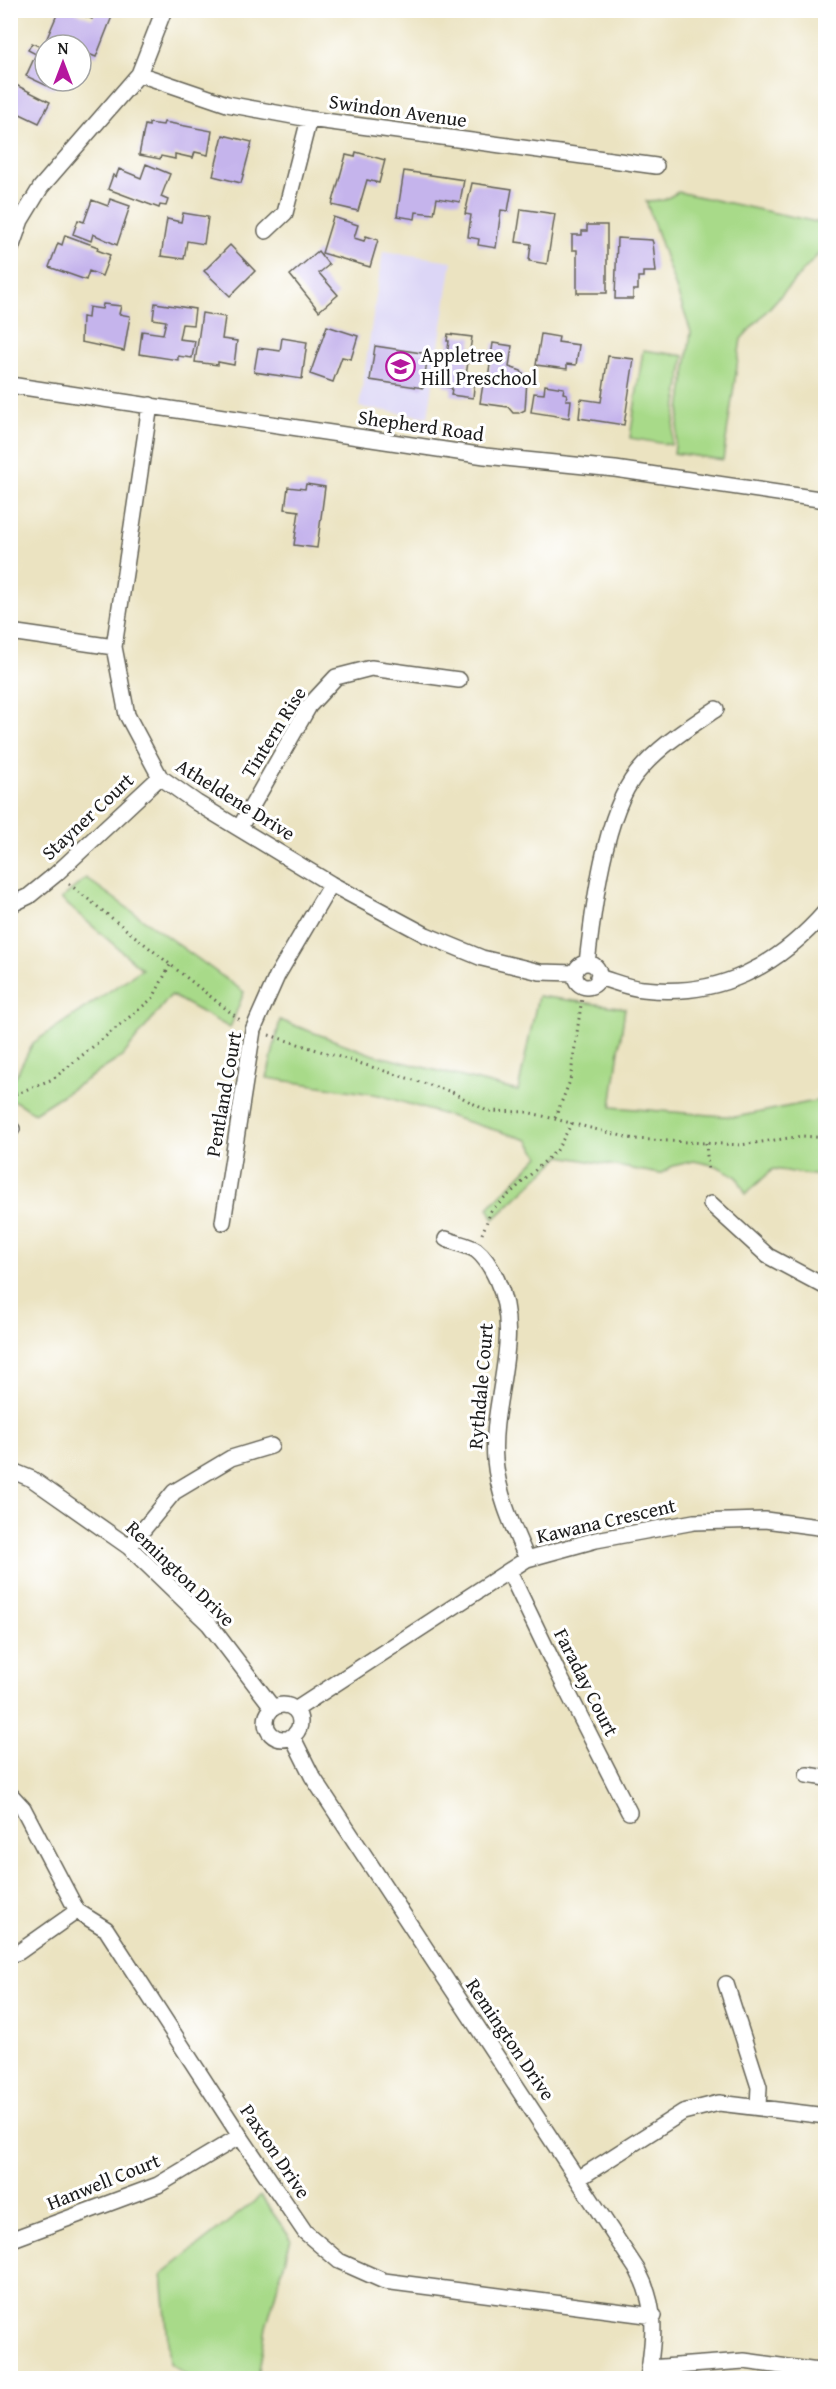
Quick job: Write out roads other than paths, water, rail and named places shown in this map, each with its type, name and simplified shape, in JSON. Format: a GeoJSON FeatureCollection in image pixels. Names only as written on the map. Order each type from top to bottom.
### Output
{"type":"FeatureCollection","features":[{"type":"Feature","properties":{"kind":"street"},"geometry":{"type":"LineString","coordinates":[[10,251],[16,218],[139,74],[163,18],[164,10]]}},
{"type":"Feature","properties":{"kind":"street","name":"Swindon Avenue"},"geometry":{"type":"LineString","coordinates":[[139,74],[228,104],[309,119],[656,166]]}},
{"type":"Feature","properties":{"kind":"street"},"geometry":{"type":"LineString","coordinates":[[266,231],[285,213],[309,119]]}},
{"type":"Feature","properties":{"kind":"street","name":"Shepherd Road"},"geometry":{"type":"LineString","coordinates":[[10,385],[485,456],[615,470],[825,500]]}},
{"type":"Feature","properties":{"kind":"street","name":"Atheldene Drive"},"geometry":{"type":"LineString","coordinates":[[150,405],[114,648],[127,715],[160,777],[197,803],[332,884],[426,935],[482,958],[540,972],[575,974]]}},
{"type":"Feature","properties":{"kind":"street"},"geometry":{"type":"LineString","coordinates":[[10,632],[114,648]]}},
{"type":"Feature","properties":{"kind":"street","name":"Tintern Rise"},"geometry":{"type":"LineString","coordinates":[[240,827],[309,706],[336,677],[371,668],[459,680]]}},
{"type":"Feature","properties":{"kind":"street"},"geometry":{"type":"LineString","coordinates":[[587,963],[606,844],[618,807],[636,774],[663,746],[716,709]]}},
{"type":"Feature","properties":{"kind":"street","name":"Stayner Court"},"geometry":{"type":"LineString","coordinates":[[10,905],[29,896],[56,874],[160,777]]}},
{"type":"Feature","properties":{"kind":"street","name":"Pentland Court"},"geometry":{"type":"LineString","coordinates":[[222,1222],[253,1030],[277,976],[332,884]]}},
{"type":"Feature","properties":{"kind":"street"},"geometry":{"type":"LineString","coordinates":[[598,977],[641,989],[674,991],[705,989],[761,967],[783,953],[825,911]]}},
{"type":"Feature","properties":{"kind":"street"},"geometry":{"type":"LineString","coordinates":[[587,963],[595,967],[598,977],[591,986],[584,987],[577,982],[575,974],[579,966],[587,963]]}},
{"type":"Feature","properties":{"kind":"street"},"geometry":{"type":"LineString","coordinates":[[711,1204],[768,1256],[825,1287]]}},
{"type":"Feature","properties":{"kind":"street","name":"Rythdale Court"},"geometry":{"type":"LineString","coordinates":[[446,1239],[476,1251],[492,1268],[502,1290],[507,1312],[508,1334],[495,1458],[499,1486],[507,1512],[527,1560]]}},
{"type":"Feature","properties":{"kind":"street"},"geometry":{"type":"LineString","coordinates":[[129,1547],[174,1492],[231,1458],[271,1446]]}},
{"type":"Feature","properties":{"kind":"street","name":"Remington Drive"},"geometry":{"type":"LineString","coordinates":[[10,1470],[32,1479],[129,1547],[209,1624],[273,1708]]}},
{"type":"Feature","properties":{"kind":"street","name":"Kawana Crescent"},"geometry":{"type":"LineString","coordinates":[[295,1710],[527,1560],[596,1540],[694,1522],[765,1520],[825,1528]]}},
{"type":"Feature","properties":{"kind":"street","name":"Faraday Court"},"geometry":{"type":"LineString","coordinates":[[508,1571],[629,1812]]}},
{"type":"Feature","properties":{"kind":"street"},"geometry":{"type":"LineString","coordinates":[[284,1705],[295,1710],[300,1726],[292,1736],[281,1739],[270,1733],[266,1718],[273,1708],[284,1705]]}},
{"type":"Feature","properties":{"kind":"street","name":"Remington Drive"},"geometry":{"type":"LineString","coordinates":[[292,1736],[324,1794],[579,2179],[643,2281],[648,2290],[654,2316],[649,2373]]}},
{"type":"Feature","properties":{"kind":"street"},"geometry":{"type":"LineString","coordinates":[[807,1775],[825,1778]]}},
{"type":"Feature","properties":{"kind":"street"},"geometry":{"type":"LineString","coordinates":[[10,1794],[23,1808],[77,1911],[19,1952],[10,1955]]}},
{"type":"Feature","properties":{"kind":"street","name":"Paxton Drive"},"geometry":{"type":"LineString","coordinates":[[77,1911],[106,1929],[240,2136],[306,2232],[339,2261],[384,2281],[654,2316]]}},
{"type":"Feature","properties":{"kind":"street"},"geometry":{"type":"LineString","coordinates":[[726,1984],[759,2087],[758,2106]]}},
{"type":"Feature","properties":{"kind":"street"},"geometry":{"type":"LineString","coordinates":[[579,2179],[683,2112],[719,2103],[825,2116]]}},
{"type":"Feature","properties":{"kind":"street","name":"Hanwell Court"},"geometry":{"type":"LineString","coordinates":[[10,2240],[158,2185],[240,2136]]}},
{"type":"Feature","properties":{"kind":"street"},"geometry":{"type":"LineString","coordinates":[[649,2373],[744,2361],[825,2372]]}},
{"type":"Feature","properties":{"kind":"place","name":"Appletree Hill Preschool"},"geometry":{"type":"Point","coordinates":[400,366]}}]}
